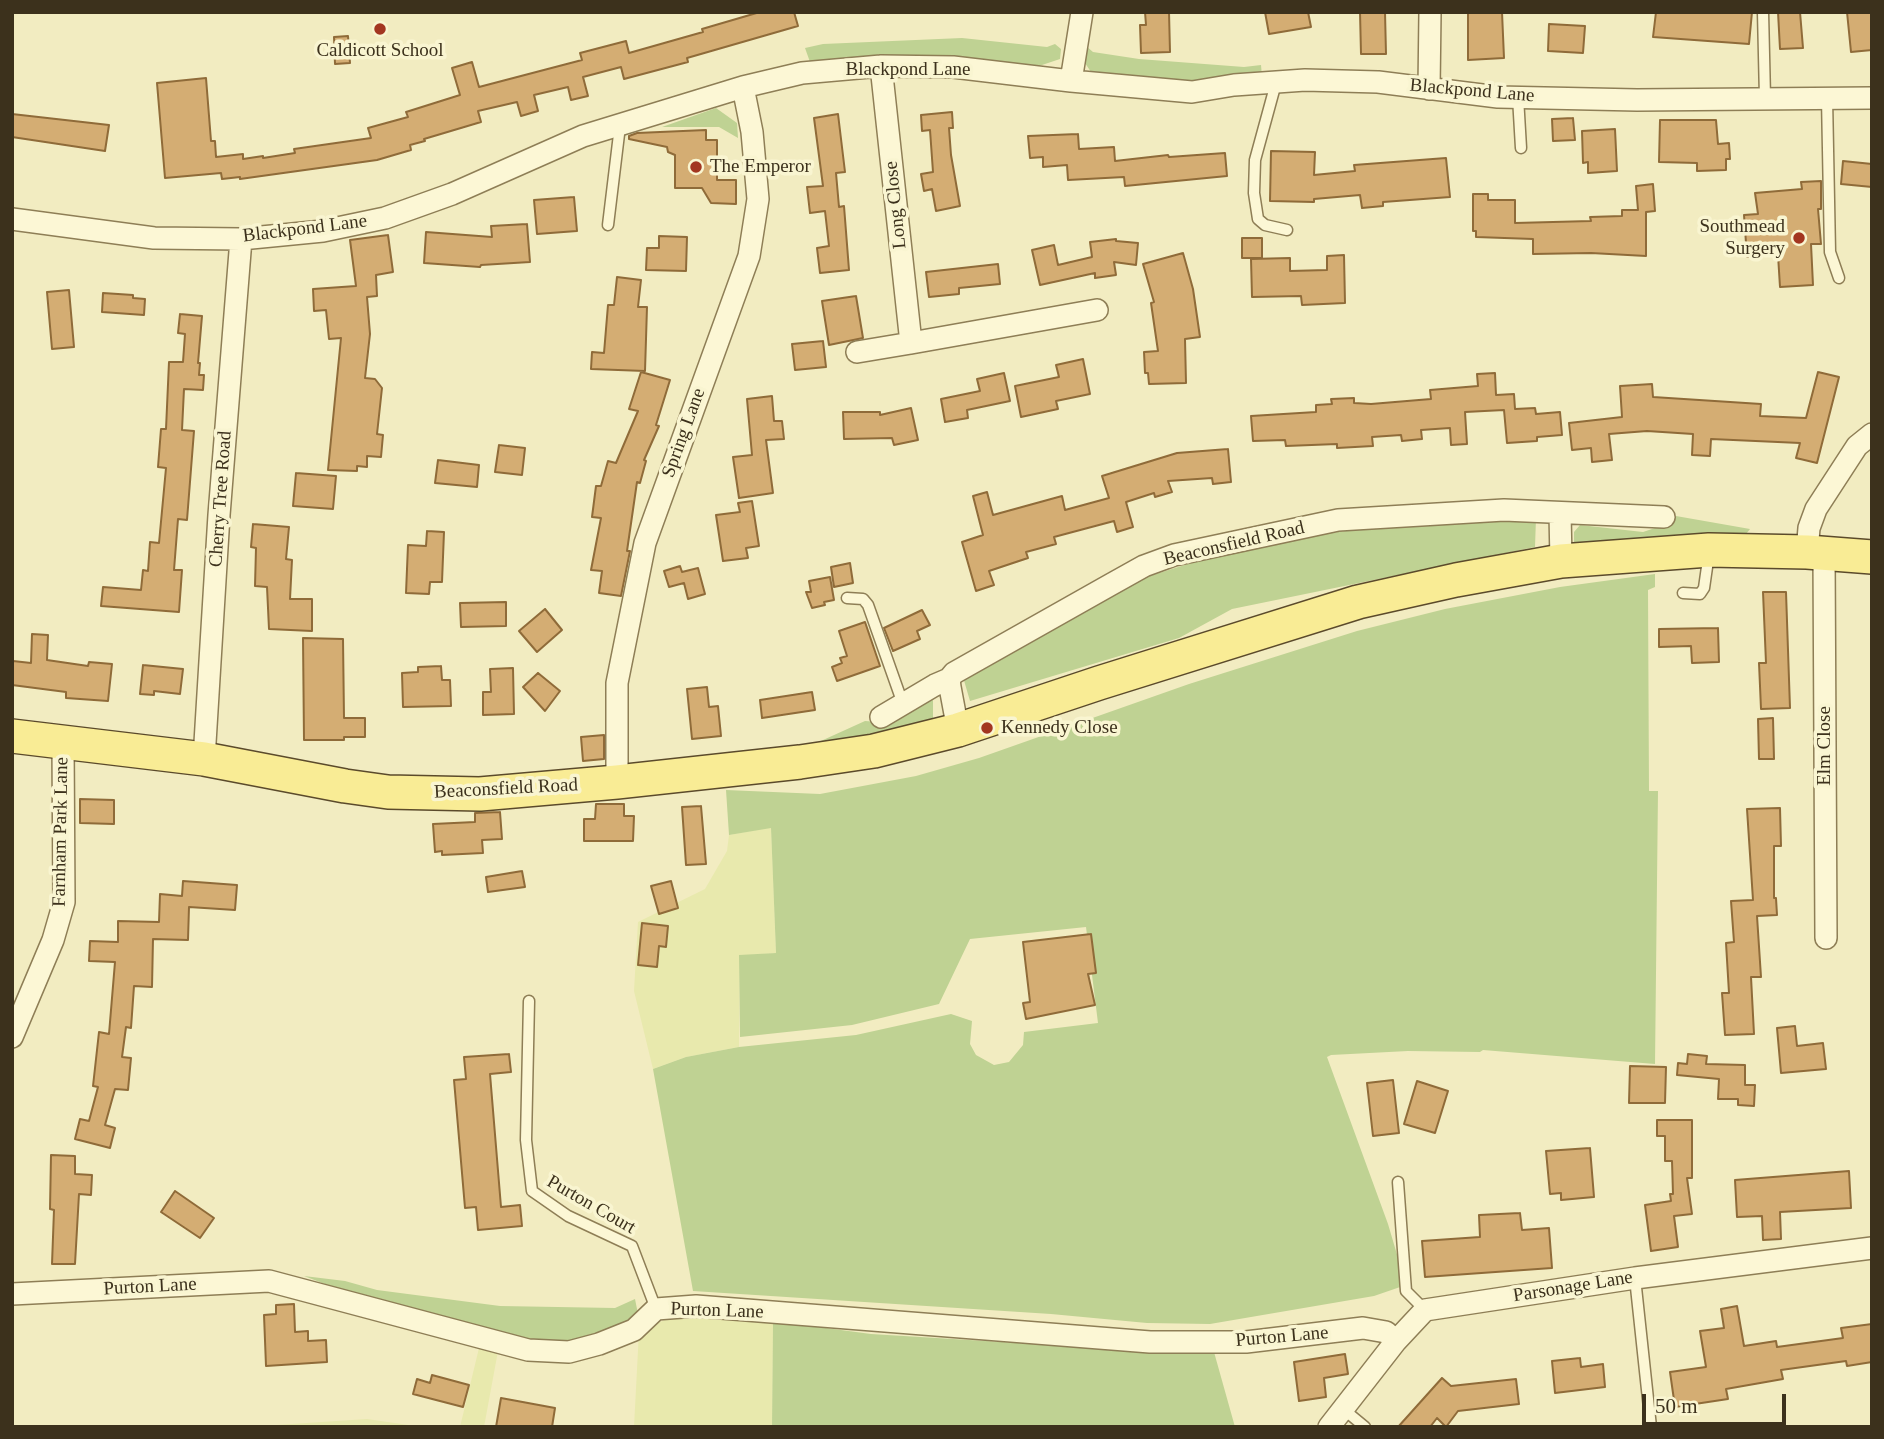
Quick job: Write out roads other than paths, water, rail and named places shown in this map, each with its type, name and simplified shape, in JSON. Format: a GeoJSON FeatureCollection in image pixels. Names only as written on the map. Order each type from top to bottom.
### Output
{"type":"FeatureCollection","features":[{"type":"Feature","properties":{"kind":"main road","name":"Beaconsfield Road"},"geometry":{"type":"LineString","coordinates":[[12,736],[204,759],[388,792],[480,794],[617,782],[874,751],[958,730],[1358,603],[1456,579],[1560,561],[1709,550],[1872,557]]}},
{"type":"Feature","properties":{"kind":"street"},"geometry":{"type":"LineString","coordinates":[[1071,81],[1082,12]]}},
{"type":"Feature","properties":{"kind":"street"},"geometry":{"type":"LineString","coordinates":[[1429,89],[1430,12]]}},
{"type":"Feature","properties":{"kind":"street","name":"Blackpond Lane"},"geometry":{"type":"LineString","coordinates":[[12,219],[154,238],[241,239],[323,231],[385,218],[452,194],[583,136],[743,87],[802,73],[881,66],[953,67],[1192,92],[1234,85],[1305,79],[1378,82],[1518,97],[1637,100],[1872,97]]}},
{"type":"Feature","properties":{"kind":"street","name":"Long Close"},"geometry":{"type":"LineString","coordinates":[[881,66],[911,343]]}},
{"type":"Feature","properties":{"kind":"street","name":"Spring Lane"},"geometry":{"type":"LineString","coordinates":[[617,782],[617,683],[645,542],[749,256],[758,199],[752,132],[743,87]]}},
{"type":"Feature","properties":{"kind":"street","name":"Cherry Tree Road"},"geometry":{"type":"LineString","coordinates":[[204,759],[219,514],[241,239]]}},
{"type":"Feature","properties":{"kind":"street"},"geometry":{"type":"LineString","coordinates":[[857,352],[1097,310]]}},
{"type":"Feature","properties":{"kind":"street"},"geometry":{"type":"LineString","coordinates":[[1815,553],[1810,528],[1816,509],[1857,446],[1872,434]]}},
{"type":"Feature","properties":{"kind":"street","name":"Beaconsfield Road"},"geometry":{"type":"LineString","coordinates":[[881,717],[1110,584],[1144,566],[1174,555],[1338,520],[1504,510],[1664,517]]}},
{"type":"Feature","properties":{"kind":"street"},"geometry":{"type":"LineString","coordinates":[[1560,513],[1560,561]]}},
{"type":"Feature","properties":{"kind":"street","name":"Elm Close"},"geometry":{"type":"LineString","coordinates":[[1815,553],[1826,938]]}},
{"type":"Feature","properties":{"kind":"street"},"geometry":{"type":"LineString","coordinates":[[949,679],[958,730]]}},
{"type":"Feature","properties":{"kind":"street","name":"Farnham Park Lane"},"geometry":{"type":"LineString","coordinates":[[12,1037],[53,940],[64,902],[63,743]]}},
{"type":"Feature","properties":{"kind":"street","name":"Parsonage Lane"},"geometry":{"type":"LineString","coordinates":[[1425,1310],[1635,1278],[1872,1248]]}},
{"type":"Feature","properties":{"kind":"street","name":"Purton Lane"},"geometry":{"type":"LineString","coordinates":[[12,1294],[269,1281],[528,1350],[569,1352],[634,1330],[656,1309],[696,1306],[1150,1342],[1246,1342],[1363,1328],[1386,1332],[1396,1340]]}},
{"type":"Feature","properties":{"kind":"street"},"geometry":{"type":"LineString","coordinates":[[1329,1427],[1396,1340],[1425,1310]]}},
{"type":"Feature","properties":{"kind":"lane"},"geometry":{"type":"LineString","coordinates":[[1763,12],[1765,98]]}},
{"type":"Feature","properties":{"kind":"lane"},"geometry":{"type":"LineString","coordinates":[[1276,83],[1255,160],[1254,193],[1258,219],[1265,225],[1287,230]]}},
{"type":"Feature","properties":{"kind":"lane"},"geometry":{"type":"LineString","coordinates":[[1518,97],[1521,148]]}},
{"type":"Feature","properties":{"kind":"lane"},"geometry":{"type":"LineString","coordinates":[[1827,98],[1830,252],[1839,278]]}},
{"type":"Feature","properties":{"kind":"lane"},"geometry":{"type":"LineString","coordinates":[[608,225],[620,126]]}},
{"type":"Feature","properties":{"kind":"lane"},"geometry":{"type":"LineString","coordinates":[[1683,593],[1700,594],[1704,588],[1709,550]]}},
{"type":"Feature","properties":{"kind":"lane"},"geometry":{"type":"LineString","coordinates":[[847,598],[863,599],[868,605],[903,704]]}},
{"type":"Feature","properties":{"kind":"lane","name":"Purton Court"},"geometry":{"type":"LineString","coordinates":[[530,1001],[526,1140],[532,1191],[568,1216],[632,1246],[656,1309]]}},
{"type":"Feature","properties":{"kind":"lane"},"geometry":{"type":"LineString","coordinates":[[1398,1182],[1406,1291],[1425,1310]]}},
{"type":"Feature","properties":{"kind":"lane"},"geometry":{"type":"LineString","coordinates":[[1635,1278],[1651,1427]]}},
{"type":"Feature","properties":{"kind":"lane"},"geometry":{"type":"LineString","coordinates":[[1342,1408],[1365,1427]]}},
{"type":"Feature","properties":{"kind":"place","name":"Caldicott School"},"geometry":{"type":"Point","coordinates":[380,29]}},
{"type":"Feature","properties":{"kind":"place","name":"The Emperor"},"geometry":{"type":"Point","coordinates":[696,167]}},
{"type":"Feature","properties":{"kind":"place","name":"Southmead Surgery"},"geometry":{"type":"Point","coordinates":[1799,238]}},
{"type":"Feature","properties":{"kind":"place","name":"Kennedy Close"},"geometry":{"type":"Point","coordinates":[987,728]}}]}
